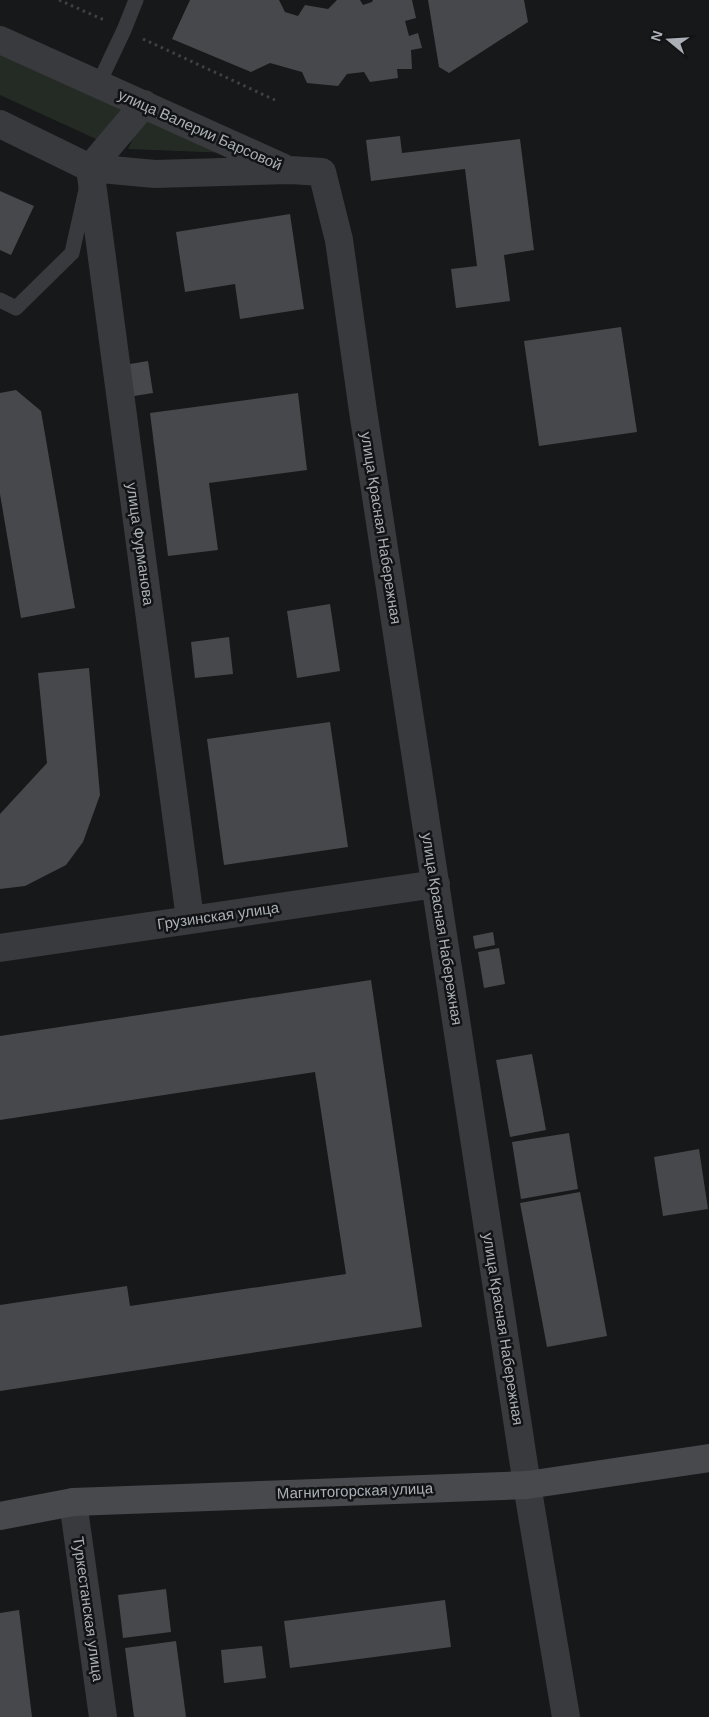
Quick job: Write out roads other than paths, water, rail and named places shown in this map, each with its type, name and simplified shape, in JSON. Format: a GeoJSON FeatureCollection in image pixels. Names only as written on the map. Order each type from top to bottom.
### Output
{"type":"FeatureCollection","features":[{"type":"Feature","properties":{"kind":"main road","name":"Магнитогорская улица"},"geometry":{"type":"LineString","coordinates":[[0,1516],[73,1502],[527,1485],[709,1458]]}},
{"type":"Feature","properties":{"kind":"street","name":"улица Валерии Барсовой"},"geometry":{"type":"LineString","coordinates":[[0,40],[290,170]]}},
{"type":"Feature","properties":{"kind":"street"},"geometry":{"type":"LineString","coordinates":[[90,168],[144,104]]}},
{"type":"Feature","properties":{"kind":"street","name":"улица Валерии Барсовой"},"geometry":{"type":"LineString","coordinates":[[0,124],[90,168],[155,174],[290,170]]}},
{"type":"Feature","properties":{"kind":"street","name":"улица Фурманова"},"geometry":{"type":"LineString","coordinates":[[90,168],[190,919]]}},
{"type":"Feature","properties":{"kind":"street","name":"улица Красная Набережная"},"geometry":{"type":"LineString","coordinates":[[290,170],[322,172],[338,240],[527,1485],[566,1717]]}},
{"type":"Feature","properties":{"kind":"street","name":"Грузинская улица"},"geometry":{"type":"LineString","coordinates":[[0,948],[436,884]]}},
{"type":"Feature","properties":{"kind":"street","name":"Туркестанская улица"},"geometry":{"type":"LineString","coordinates":[[73,1502],[103,1717]]}},
{"type":"Feature","properties":{"kind":"lane"},"geometry":{"type":"LineString","coordinates":[[98,85],[136,0]]}},
{"type":"Feature","properties":{"kind":"lane"},"geometry":{"type":"LineString","coordinates":[[0,300],[16,308],[72,253],[90,168]]}}]}
